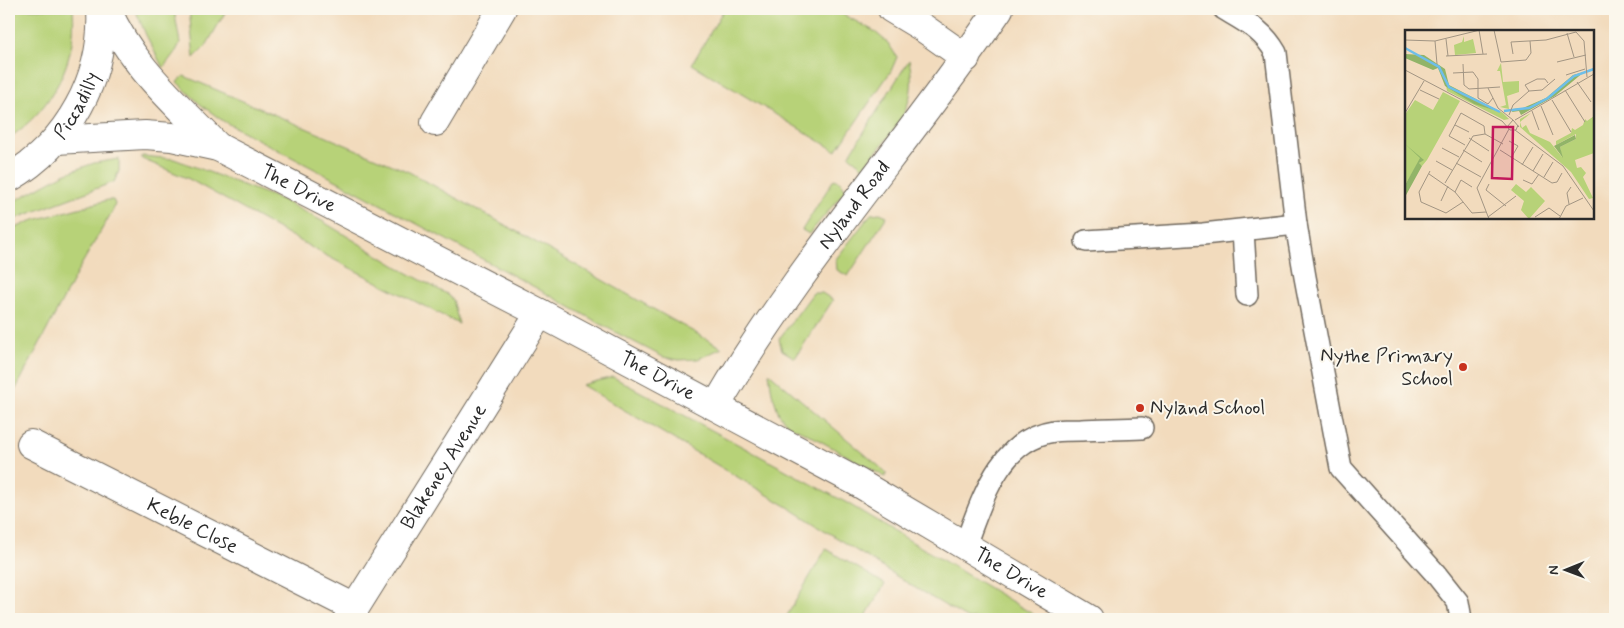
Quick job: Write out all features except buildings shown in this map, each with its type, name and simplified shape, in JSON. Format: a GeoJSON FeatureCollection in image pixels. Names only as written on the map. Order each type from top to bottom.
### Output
{"type":"FeatureCollection","features":[{"type":"Feature","properties":{"kind":"street","name":"Piccadilly"},"geometry":{"type":"LineString","coordinates":[[9,178],[30,166],[56,140],[77,109],[92,76],[100,41],[101,9]]}},
{"type":"Feature","properties":{"kind":"street","name":"The Drive"},"geometry":{"type":"LineString","coordinates":[[107,9],[123,42],[137,60],[168,97],[218,147]]}},
{"type":"Feature","properties":{"kind":"street"},"geometry":{"type":"LineString","coordinates":[[435,122],[502,9]]}},
{"type":"Feature","properties":{"kind":"street"},"geometry":{"type":"LineString","coordinates":[[892,9],[922,27],[966,58]]}},
{"type":"Feature","properties":{"kind":"street","name":"Nyland Road"},"geometry":{"type":"LineString","coordinates":[[716,406],[748,353],[823,247],[966,58],[999,9]]}},
{"type":"Feature","properties":{"kind":"street","name":"The Drive"},"geometry":{"type":"LineString","coordinates":[[56,140],[145,135],[172,137],[218,147],[540,313],[857,482],[1089,619]]}},
{"type":"Feature","properties":{"kind":"street","name":"Blakeney Avenue"},"geometry":{"type":"LineString","coordinates":[[351,614],[540,313]]}},
{"type":"Feature","properties":{"kind":"street","name":"Keble Close"},"geometry":{"type":"LineString","coordinates":[[31,444],[351,614]]}},
{"type":"Feature","properties":{"kind":"lane"},"geometry":{"type":"LineString","coordinates":[[1224,9],[1255,27],[1269,40],[1276,53],[1296,224],[1341,468],[1435,573],[1458,602],[1461,619]]}},
{"type":"Feature","properties":{"kind":"lane"},"geometry":{"type":"LineString","coordinates":[[1086,241],[1243,230],[1296,224]]}},
{"type":"Feature","properties":{"kind":"lane"},"geometry":{"type":"LineString","coordinates":[[1243,230],[1247,295]]}},
{"type":"Feature","properties":{"kind":"lane"},"geometry":{"type":"LineString","coordinates":[[965,545],[986,492],[1004,461],[1019,446],[1036,436],[1054,431],[1142,428]]}},
{"type":"Feature","properties":{"kind":"green space"},"geometry":{"type":"Polygon","coordinates":[[[9,9],[73,9],[73,28],[71,47],[59,82],[38,113],[9,138],[9,9]]]}},
{"type":"Feature","properties":{"kind":"green space"},"geometry":{"type":"Polygon","coordinates":[[[135,9],[174,9],[180,43],[163,68],[146,35],[135,9]]]}},
{"type":"Feature","properties":{"kind":"green space"},"geometry":{"type":"Polygon","coordinates":[[[189,9],[227,9],[206,46],[194,58],[189,9]]]}},
{"type":"Feature","properties":{"kind":"green space"},"geometry":{"type":"Polygon","coordinates":[[[724,9],[833,9],[874,31],[888,43],[897,57],[891,71],[836,151],[692,64],[724,9]]]}},
{"type":"Feature","properties":{"kind":"green space"},"geometry":{"type":"Polygon","coordinates":[[[909,60],[911,93],[907,107],[893,131],[863,167],[849,156],[909,60]]]}},
{"type":"Feature","properties":{"kind":"green space"},"geometry":{"type":"Polygon","coordinates":[[[184,76],[409,172],[722,348],[698,359],[679,360],[663,357],[223,121],[200,104],[177,82],[184,76]]]}},
{"type":"Feature","properties":{"kind":"green space"},"geometry":{"type":"Polygon","coordinates":[[[142,156],[174,159],[282,200],[322,221],[406,272],[447,294],[453,300],[459,324],[325,255],[189,179],[142,159],[142,156]]]}},
{"type":"Feature","properties":{"kind":"green space"},"geometry":{"type":"Polygon","coordinates":[[[119,159],[119,171],[114,182],[9,221],[9,204],[64,174],[94,163],[119,159]]]}},
{"type":"Feature","properties":{"kind":"green space"},"geometry":{"type":"Polygon","coordinates":[[[834,179],[840,181],[846,190],[809,234],[802,230],[834,179]]]}},
{"type":"Feature","properties":{"kind":"green space"},"geometry":{"type":"Polygon","coordinates":[[[113,200],[115,204],[113,210],[80,267],[9,402],[9,231],[31,221],[113,200]]]}},
{"type":"Feature","properties":{"kind":"green space"},"geometry":{"type":"Polygon","coordinates":[[[880,213],[887,216],[848,276],[837,270],[836,259],[871,214],[880,213]]]}},
{"type":"Feature","properties":{"kind":"green space"},"geometry":{"type":"Polygon","coordinates":[[[813,293],[822,293],[833,300],[795,358],[782,350],[779,339],[813,293]]]}},
{"type":"Feature","properties":{"kind":"green space"},"geometry":{"type":"Polygon","coordinates":[[[769,373],[887,473],[885,477],[788,425],[779,414],[772,393],[769,373]]]}},
{"type":"Feature","properties":{"kind":"green space"},"geometry":{"type":"Polygon","coordinates":[[[613,377],[847,503],[1041,619],[968,619],[912,586],[788,507],[582,385],[613,377]]]}},
{"type":"Feature","properties":{"kind":"green space"},"geometry":{"type":"Polygon","coordinates":[[[826,549],[885,584],[864,619],[785,619],[826,549]]]}},
{"type":"Feature","properties":{"kind":"place","name":"Nythe Primary School"},"geometry":{"type":"Point","coordinates":[1463,367]}},
{"type":"Feature","properties":{"kind":"place","name":"Nyland School"},"geometry":{"type":"Point","coordinates":[1140,408]}}]}
